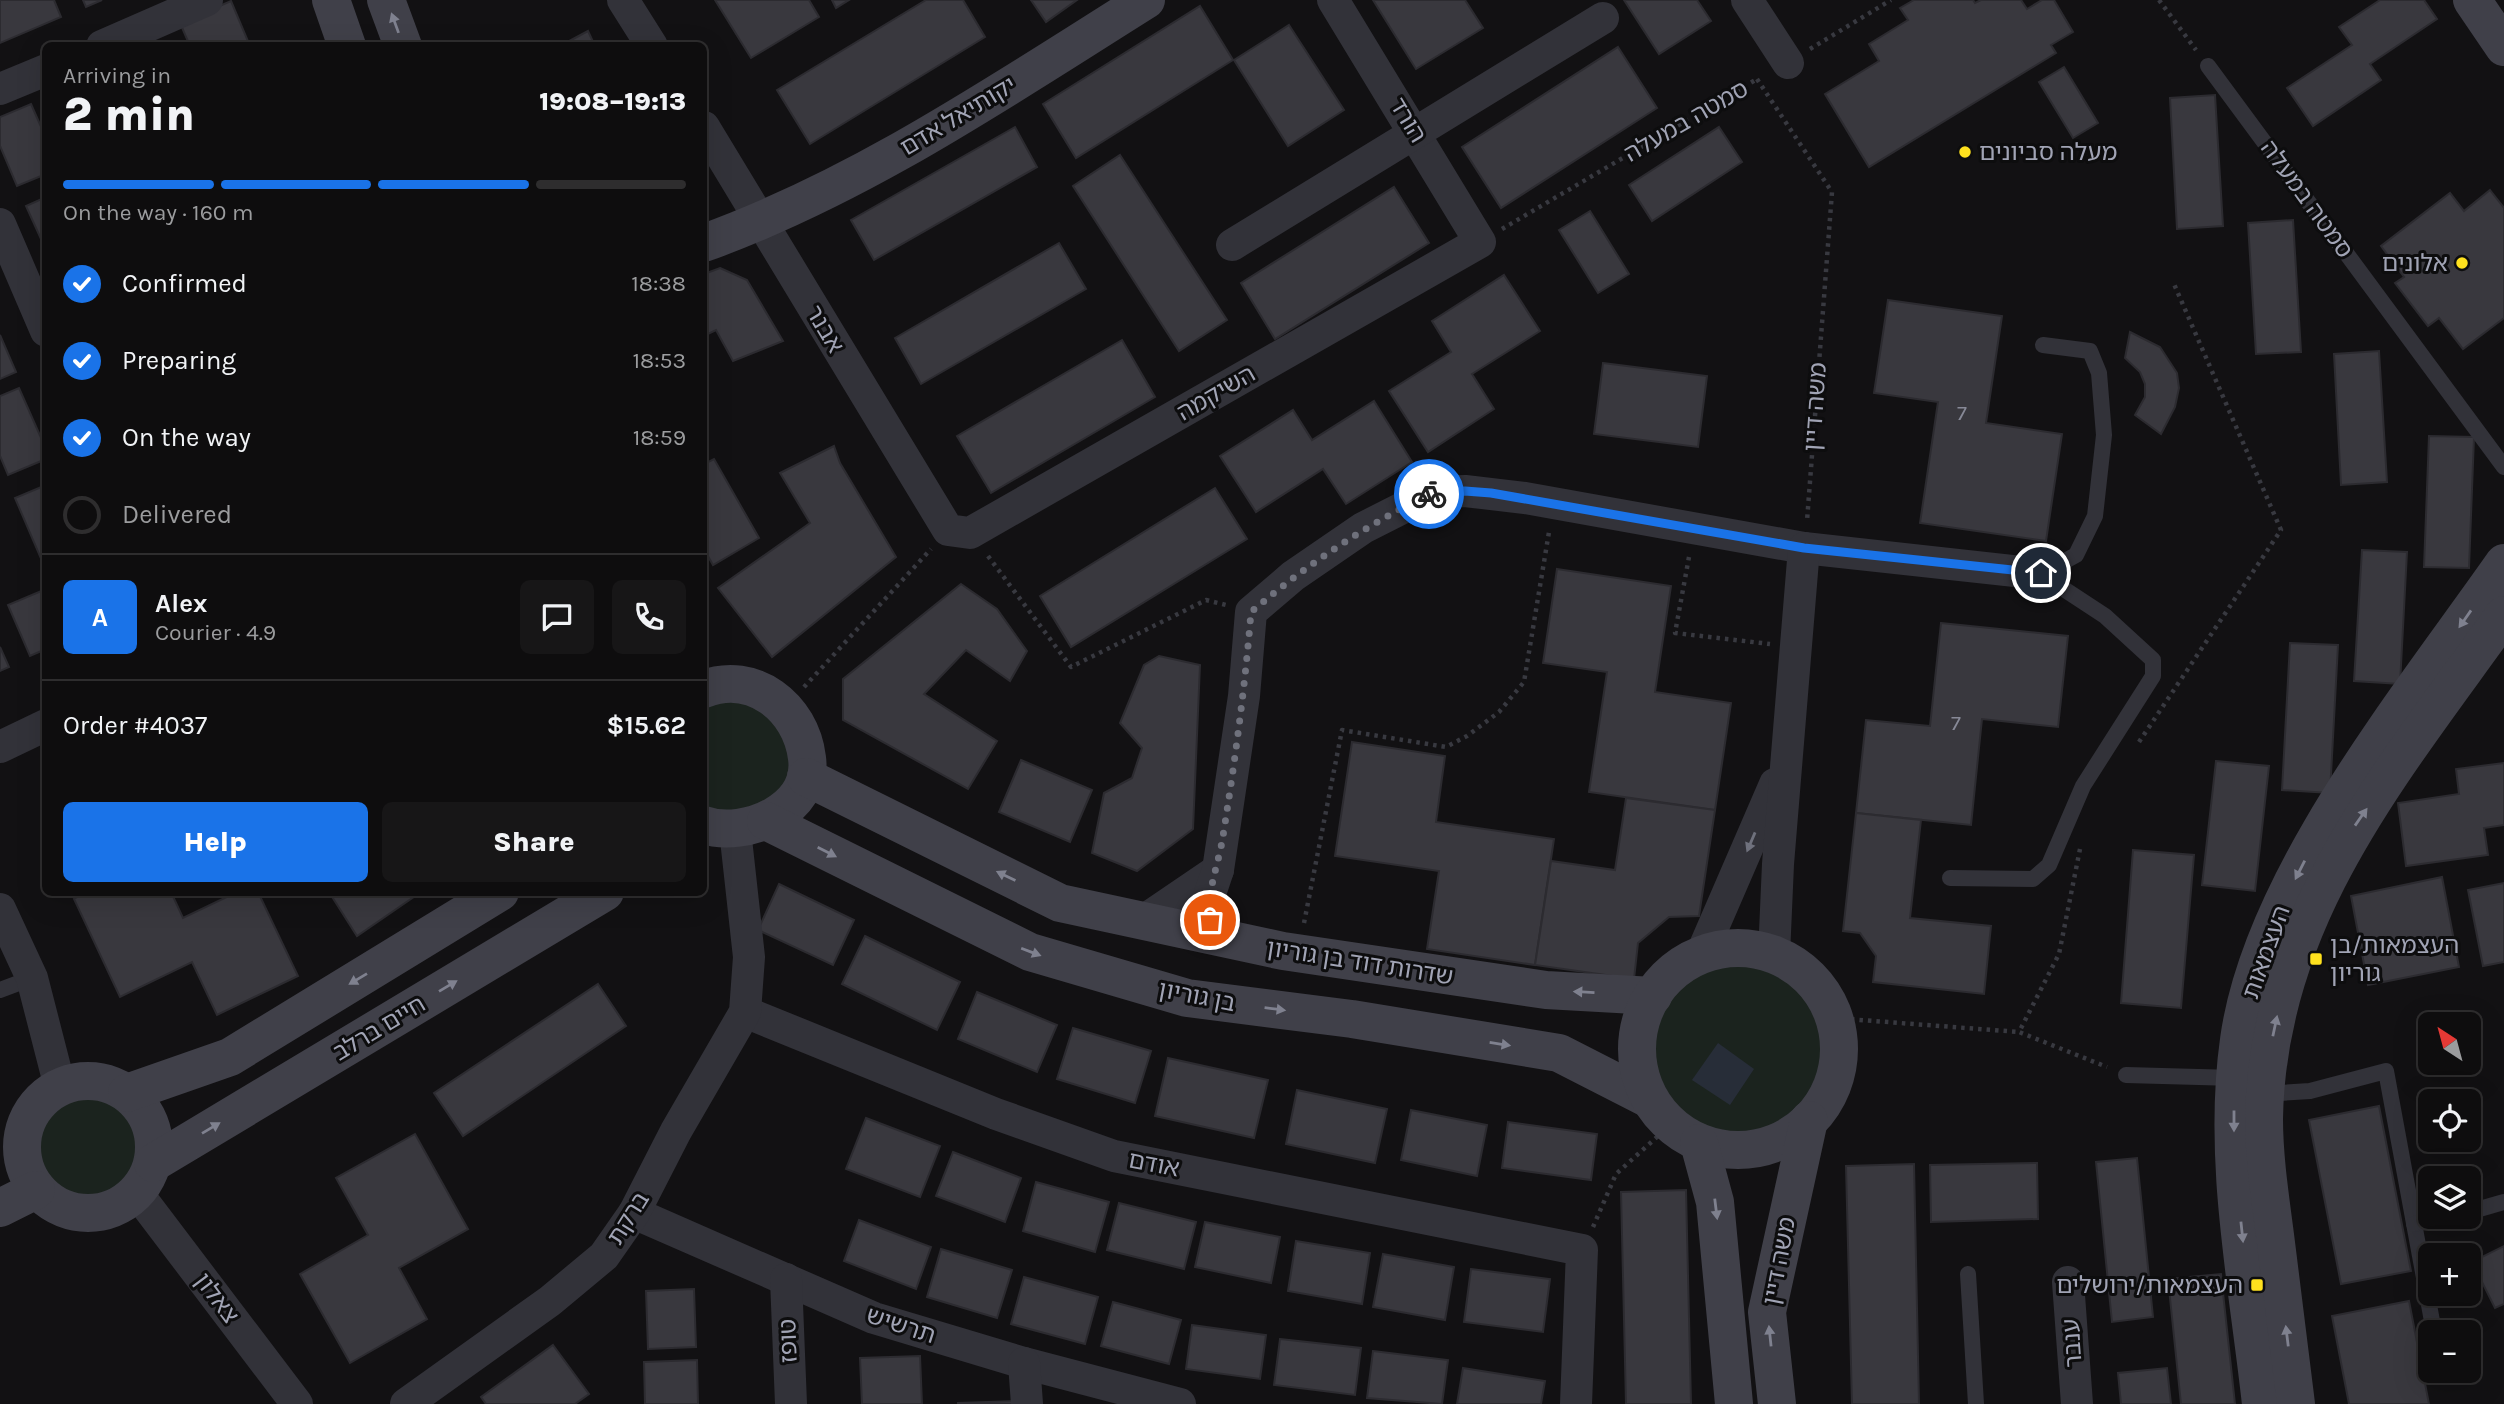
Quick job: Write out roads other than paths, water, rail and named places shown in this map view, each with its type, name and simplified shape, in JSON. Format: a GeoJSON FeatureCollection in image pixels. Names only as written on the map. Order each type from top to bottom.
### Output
{"type":"FeatureCollection","features":[{"type":"Feature","properties":{"kind":"street"},"geometry":{"type":"LineString","coordinates":[[122,42],[147,37],[207,0]]}},
{"type":"Feature","properties":{"kind":"street"},"geometry":{"type":"LineString","coordinates":[[331,0],[346,42]]}},
{"type":"Feature","properties":{"kind":"street"},"geometry":{"type":"LineString","coordinates":[[386,0],[402,42]]}},
{"type":"Feature","properties":{"kind":"street"},"geometry":{"type":"LineString","coordinates":[[624,0],[650,42]]}},
{"type":"Feature","properties":{"kind":"street","name":"יקותיאל אדם"},"geometry":{"type":"LineString","coordinates":[[707,242],[763,222],[928,136],[1146,0]]}},
{"type":"Feature","properties":{"kind":"street","name":"הורד"},"geometry":{"type":"LineString","coordinates":[[1333,0],[1416,132],[1480,242]]}},
{"type":"Feature","properties":{"kind":"street"},"geometry":{"type":"LineString","coordinates":[[1747,0],[1787,63]]}},
{"type":"Feature","properties":{"kind":"street"},"geometry":{"type":"LineString","coordinates":[[2472,0],[2504,47]]}},
{"type":"Feature","properties":{"kind":"street"},"geometry":{"type":"LineString","coordinates":[[1232,245],[1603,18]]}},
{"type":"Feature","properties":{"kind":"street"},"geometry":{"type":"LineString","coordinates":[[0,89],[42,72]]}},
{"type":"Feature","properties":{"kind":"street","name":"אבנר"},"geometry":{"type":"LineString","coordinates":[[707,132],[822,325],[959,532]]}},
{"type":"Feature","properties":{"kind":"street"},"geometry":{"type":"LineString","coordinates":[[0,224],[42,322]]}},
{"type":"Feature","properties":{"kind":"street","name":"השיקמה"},"geometry":{"type":"LineString","coordinates":[[959,532],[1480,242]]}},
{"type":"Feature","properties":{"kind":"street"},"geometry":{"type":"LineString","coordinates":[[1213,937],[1207,903],[1218,870],[1244,696],[1251,612],[1293,576],[1363,528],[1434,492],[1465,491],[1554,503],[1804,548],[2041,573]]}},
{"type":"Feature","properties":{"kind":"street"},"geometry":{"type":"LineString","coordinates":[[1774,955],[1804,548]]}},
{"type":"Feature","properties":{"kind":"street","name":"העצמאות"},"geometry":{"type":"LineString","coordinates":[[2296,1404],[2269,1186],[2239,1039],[2254,973],[2276,917],[2309,852],[2374,750],[2504,563]]}},
{"type":"Feature","properties":{"kind":"street","name":"העצמאות"},"geometry":{"type":"LineString","coordinates":[[2261,1404],[2236,1164],[2250,1086],[2271,1043],[2282,994],[2299,941],[2326,879],[2355,825],[2504,615]]}},
{"type":"Feature","properties":{"kind":"street"},"geometry":{"type":"LineString","coordinates":[[707,687],[736,683],[774,697],[784,708],[801,738],[807,758],[806,777],[782,811],[724,827]]}},
{"type":"Feature","properties":{"kind":"street"},"geometry":{"type":"LineString","coordinates":[[0,747],[42,727]]}},
{"type":"Feature","properties":{"kind":"street"},"geometry":{"type":"LineString","coordinates":[[1701,955],[1787,757]]}},
{"type":"Feature","properties":{"kind":"street","name":"שדרות דוד בן גוריון"},"geometry":{"type":"LineString","coordinates":[[806,777],[1060,903],[1299,953],[1546,990],[1653,996]]}},
{"type":"Feature","properties":{"kind":"street","name":"ברקת"},"geometry":{"type":"LineString","coordinates":[[406,1404],[502,1337],[604,1256],[634,1213],[676,1131],[745,1012],[750,957],[724,827]]}},
{"type":"Feature","properties":{"kind":"street","name":"בן גוריון"},"geometry":{"type":"LineString","coordinates":[[724,827],[1030,952],[1187,998],[1352,1019],[1559,1053],[1673,1122]]}},
{"type":"Feature","properties":{"kind":"street"},"geometry":{"type":"LineString","coordinates":[[1143,921],[1218,870]]}},
{"type":"Feature","properties":{"kind":"street"},"geometry":{"type":"LineString","coordinates":[[127,1093],[230,1057],[493,896]]}},
{"type":"Feature","properties":{"kind":"street","name":"חיים ברלב"},"geometry":{"type":"LineString","coordinates":[[145,1177],[599,896]]}},
{"type":"Feature","properties":{"kind":"street"},"geometry":{"type":"LineString","coordinates":[[0,909],[32,978],[60,1087]]}},
{"type":"Feature","properties":{"kind":"street"},"geometry":{"type":"LineString","coordinates":[[1727,948],[1760,949],[1774,955],[1790,961],[1815,982],[1834,1017],[1840,1042],[1836,1075],[1822,1106],[1798,1131],[1767,1146],[1733,1150],[1673,1122],[1637,1066],[1637,1032],[1653,996],[1668,975],[1701,955],[1727,948]]}},
{"type":"Feature","properties":{"kind":"street","name":"אודם"},"geometry":{"type":"LineString","coordinates":[[745,1012],[996,1114],[1114,1156],[1582,1250],[1576,1404]]}},
{"type":"Feature","properties":{"kind":"street"},"geometry":{"type":"LineString","coordinates":[[94,1081],[127,1093],[138,1104],[153,1132],[145,1177],[118,1206],[97,1213],[74,1213],[53,1204],[36,1189],[25,1170],[21,1147],[13,1132],[45,1096],[60,1087],[94,1081]]}},
{"type":"Feature","properties":{"kind":"street","name":"משה דיין"},"geometry":{"type":"LineString","coordinates":[[1777,1404],[1768,1312],[1808,1120]]}},
{"type":"Feature","properties":{"kind":"street","name":"משה דיין"},"geometry":{"type":"LineString","coordinates":[[1673,1122],[1715,1202],[1734,1404]]}},
{"type":"Feature","properties":{"kind":"street","name":"צאלון"},"geometry":{"type":"LineString","coordinates":[[145,1177],[297,1404]]}},
{"type":"Feature","properties":{"kind":"street"},"geometry":{"type":"LineString","coordinates":[[0,1208],[36,1189]]}},
{"type":"Feature","properties":{"kind":"street","name":"תרשיש"},"geometry":{"type":"LineString","coordinates":[[634,1213],[874,1318],[1024,1363],[1180,1404]]}},
{"type":"Feature","properties":{"kind":"street","name":"טופז"},"geometry":{"type":"LineString","coordinates":[[786,1279],[791,1404]]}},
{"type":"Feature","properties":{"kind":"street","name":"ענבר"},"geometry":{"type":"LineString","coordinates":[[2068,1282],[2077,1404]]}},
{"type":"Feature","properties":{"kind":"street"},"geometry":{"type":"LineString","coordinates":[[1024,1363],[1027,1404]]}},
{"type":"Feature","properties":{"kind":"lane","name":"סמטה במעלה"},"geometry":{"type":"LineString","coordinates":[[2208,66],[2504,467]]}},
{"type":"Feature","properties":{"kind":"lane"},"geometry":{"type":"LineString","coordinates":[[1950,878],[2033,879],[2049,865],[2083,786],[2153,676],[2153,660],[2105,616],[2041,573],[2076,555],[2095,516],[2104,435],[2099,373],[2090,351],[2043,345]]}},
{"type":"Feature","properties":{"kind":"lane"},"geometry":{"type":"LineString","coordinates":[[0,990],[32,978]]}},
{"type":"Feature","properties":{"kind":"lane"},"geometry":{"type":"LineString","coordinates":[[2126,1075],[2310,1091],[2386,1071],[2432,1320]]}},
{"type":"Feature","properties":{"kind":"lane"},"geometry":{"type":"LineString","coordinates":[[2481,1209],[2504,1202]]}},
{"type":"Feature","properties":{"kind":"lane"},"geometry":{"type":"LineString","coordinates":[[2414,1224],[2418,1223]]}},
{"type":"Feature","properties":{"kind":"lane"},"geometry":{"type":"LineString","coordinates":[[1968,1275],[1976,1404]]}},
{"type":"Feature","properties":{"kind":"place","name":"מעלה סביונים"},"geometry":{"type":"Point","coordinates":[1965,152]}},
{"type":"Feature","properties":{"kind":"place","name":"אלונים"},"geometry":{"type":"Point","coordinates":[2462,263]}},
{"type":"Feature","properties":{"kind":"place","name":"העצמאות/בן גוריון"},"geometry":{"type":"Point","coordinates":[2316,959]}},
{"type":"Feature","properties":{"kind":"place","name":"העצמאות/ירושלים"},"geometry":{"type":"Point","coordinates":[2257,1285]}}]}
